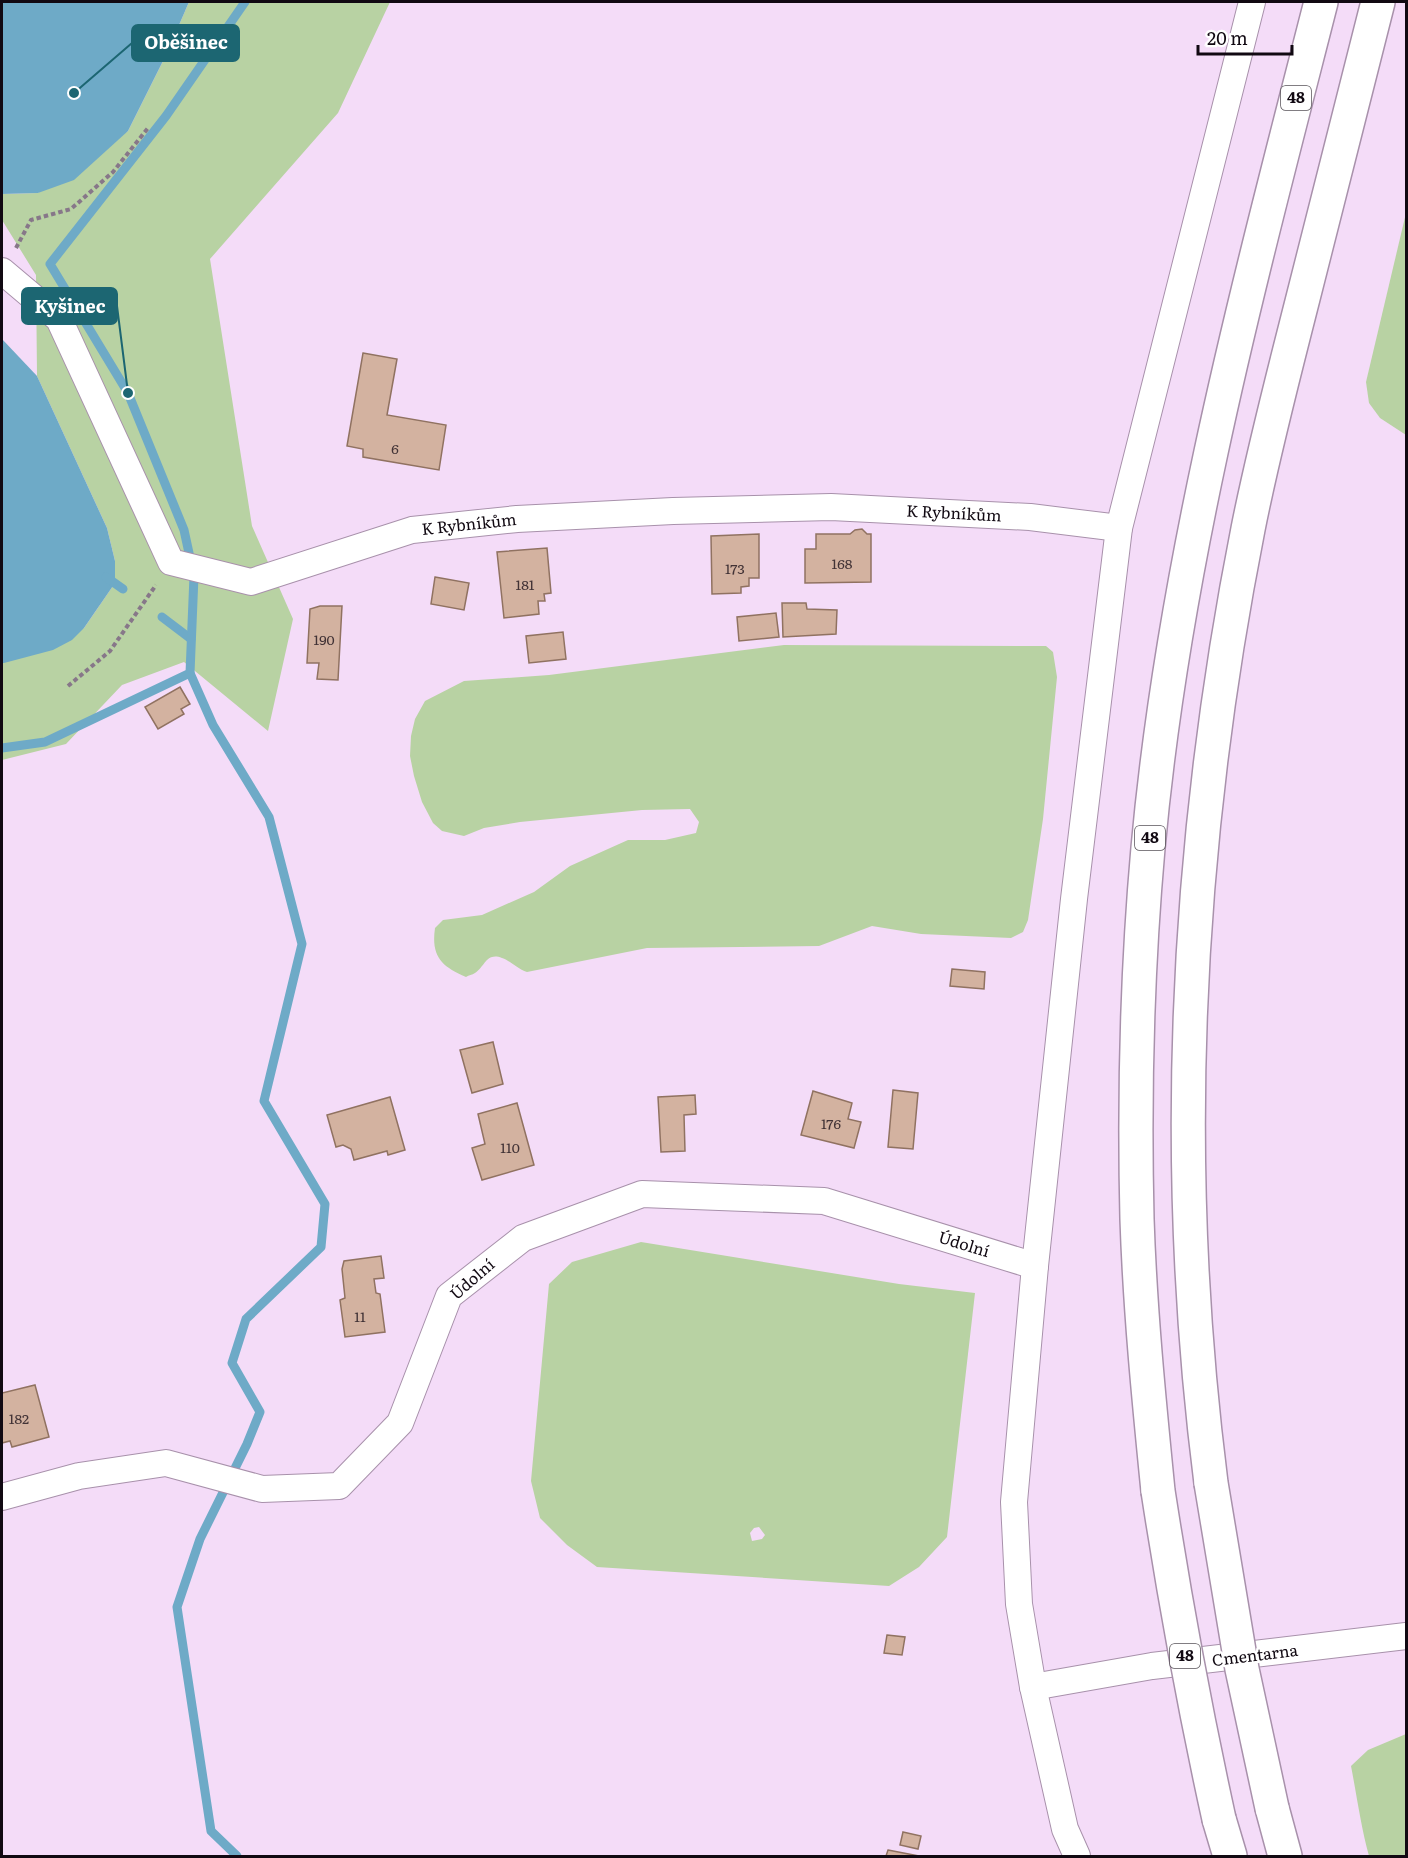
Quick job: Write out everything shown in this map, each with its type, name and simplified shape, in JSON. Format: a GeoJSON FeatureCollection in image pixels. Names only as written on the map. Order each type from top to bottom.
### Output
{"type":"FeatureCollection","features":[{"type":"Feature","properties":{"kind":"highway","name":"48"},"geometry":{"type":"LineString","coordinates":[[1230,1857],[1219,1819],[1186,1659],[1158,1491],[1142,1316],[1137,1190],[1137,1009],[1149,845],[1160,752],[1185,584],[1215,434],[1271,195],[1321,2]]}},
{"type":"Feature","properties":{"kind":"highway"},"geometry":{"type":"LineString","coordinates":[[1285,1857],[1242,1669],[1211,1483],[1202,1408],[1191,1259],[1187,1107],[1193,936],[1202,826],[1214,730],[1248,530],[1276,407],[1378,2]]}},
{"type":"Feature","properties":{"kind":"street"},"geometry":{"type":"LineString","coordinates":[[1077,1857],[1065,1829],[1033,1687],[1019,1604],[1014,1502],[1035,1266],[1073,911],[1119,528],[1252,2]]}},
{"type":"Feature","properties":{"kind":"street"},"geometry":{"type":"LineString","coordinates":[[2,272],[59,320],[172,562]]}},
{"type":"Feature","properties":{"kind":"street","name":"K Rybníkům"},"geometry":{"type":"LineString","coordinates":[[172,562],[251,582],[412,530],[528,518],[673,511],[831,507],[1030,517],[1119,528]]}},
{"type":"Feature","properties":{"kind":"street","name":"Údolní"},"geometry":{"type":"LineString","coordinates":[[2,1497],[79,1476],[166,1463],[262,1489],[339,1486],[400,1423],[449,1296],[523,1238],[642,1194],[824,1201],[1035,1266]]}},
{"type":"Feature","properties":{"kind":"street","name":"Cmentarna"},"geometry":{"type":"LineString","coordinates":[[1033,1687],[1152,1666],[1407,1636]]}},
{"type":"Feature","properties":{"kind":"path"},"geometry":{"type":"LineString","coordinates":[[2,272],[31,220],[71,209],[112,172],[148,128]]}},
{"type":"Feature","properties":{"kind":"path"},"geometry":{"type":"LineString","coordinates":[[68,686],[110,651],[172,562]]}},
{"type":"Feature","properties":{"kind":"green space"},"geometry":{"type":"Polygon","coordinates":[[[189,2],[390,2],[338,113],[210,259],[252,526],[293,619],[268,731],[184,662],[122,685],[66,744],[2,760],[2,663],[84,628],[115,583],[115,561],[107,528],[37,376],[36,275],[2,220],[2,194],[38,193],[128,131],[166,55],[189,2]]]}},
{"type":"Feature","properties":{"kind":"green space"},"geometry":{"type":"Polygon","coordinates":[[[1406,213],[1406,435],[1380,418],[1369,403],[1366,382],[1406,213]]]}},
{"type":"Feature","properties":{"kind":"green space"},"geometry":{"type":"Polygon","coordinates":[[[784,645],[1046,646],[1053,652],[1057,677],[1043,819],[1028,920],[1023,932],[1011,938],[921,934],[872,926],[819,946],[647,948],[527,972],[497,957],[492,957],[474,974],[466,977],[444,964],[436,953],[434,938],[435,928],[443,920],[482,915],[534,892],[570,866],[628,840],[665,840],[696,833],[699,822],[690,809],[642,810],[520,822],[484,828],[464,836],[442,831],[433,823],[422,802],[410,756],[415,719],[425,701],[464,681],[549,675],[784,645]]]}},
{"type":"Feature","properties":{"kind":"green space"},"geometry":{"type":"Polygon","coordinates":[[[641,1242],[899,1284],[975,1293],[947,1537],[919,1567],[889,1586],[597,1567],[567,1545],[540,1518],[531,1481],[549,1284],[572,1262],[641,1242]],[[759,1527],[754,1528],[750,1533],[752,1541],[762,1539],[765,1535],[759,1527]]]}},
{"type":"Feature","properties":{"kind":"green space"},"geometry":{"type":"Polygon","coordinates":[[[1406,1734],[1406,1856],[1369,1856],[1351,1766],[1368,1750],[1406,1734]]]}},
{"type":"Feature","properties":{"kind":"water"},"geometry":{"type":"Polygon","coordinates":[[[2,2],[189,2],[166,55],[128,131],[74,180],[38,193],[2,194],[2,2]]]}},
{"type":"Feature","properties":{"kind":"water"},"geometry":{"type":"Polygon","coordinates":[[[2,339],[37,376],[107,528],[115,561],[115,583],[84,628],[72,640],[53,650],[4,663],[2,663],[2,339]]]}},
{"type":"Feature","properties":{"kind":"building"},"geometry":{"type":"Polygon","coordinates":[[[363,353],[397,359],[387,415],[446,425],[439,470],[363,457],[363,449],[347,446],[363,353]]]}},
{"type":"Feature","properties":{"kind":"building"},"geometry":{"type":"Polygon","coordinates":[[[862,529],[867,534],[871,534],[871,582],[805,583],[805,549],[816,549],[816,534],[850,534],[862,529]]]}},
{"type":"Feature","properties":{"kind":"building"},"geometry":{"type":"Polygon","coordinates":[[[759,534],[759,578],[749,578],[749,586],[741,587],[741,593],[712,594],[711,536],[759,534]]]}},
{"type":"Feature","properties":{"kind":"building"},"geometry":{"type":"Polygon","coordinates":[[[547,548],[551,593],[544,594],[545,601],[538,601],[539,614],[504,618],[497,552],[547,548]]]}},
{"type":"Feature","properties":{"kind":"building"},"geometry":{"type":"Polygon","coordinates":[[[435,577],[469,583],[464,610],[431,604],[435,577]]]}},
{"type":"Feature","properties":{"kind":"building"},"geometry":{"type":"Polygon","coordinates":[[[782,603],[806,603],[807,609],[837,610],[836,634],[783,637],[782,603]]]}},
{"type":"Feature","properties":{"kind":"building"},"geometry":{"type":"Polygon","coordinates":[[[320,606],[342,606],[338,680],[317,679],[319,663],[307,663],[310,609],[320,606]]]}},
{"type":"Feature","properties":{"kind":"building"},"geometry":{"type":"Polygon","coordinates":[[[776,613],[779,637],[739,641],[737,617],[776,613]]]}},
{"type":"Feature","properties":{"kind":"building"},"geometry":{"type":"Polygon","coordinates":[[[563,632],[566,659],[529,663],[526,636],[563,632]]]}},
{"type":"Feature","properties":{"kind":"building"},"geometry":{"type":"Polygon","coordinates":[[[180,687],[190,704],[181,709],[184,714],[158,729],[145,707],[180,687]]]}},
{"type":"Feature","properties":{"kind":"building"},"geometry":{"type":"Polygon","coordinates":[[[952,969],[985,972],[984,989],[950,986],[952,969]]]}},
{"type":"Feature","properties":{"kind":"building"},"geometry":{"type":"Polygon","coordinates":[[[493,1042],[503,1084],[472,1093],[460,1050],[493,1042]]]}},
{"type":"Feature","properties":{"kind":"building"},"geometry":{"type":"Polygon","coordinates":[[[893,1090],[918,1093],[913,1149],[888,1147],[893,1090]]]}},
{"type":"Feature","properties":{"kind":"building"},"geometry":{"type":"Polygon","coordinates":[[[813,1091],[852,1103],[848,1119],[861,1122],[854,1148],[801,1135],[813,1091]]]}},
{"type":"Feature","properties":{"kind":"building"},"geometry":{"type":"Polygon","coordinates":[[[695,1095],[696,1114],[684,1115],[685,1151],[661,1152],[658,1097],[695,1095]]]}},
{"type":"Feature","properties":{"kind":"building"},"geometry":{"type":"Polygon","coordinates":[[[390,1097],[405,1150],[388,1155],[387,1151],[354,1160],[351,1149],[343,1145],[336,1147],[327,1115],[390,1097]]]}},
{"type":"Feature","properties":{"kind":"building"},"geometry":{"type":"Polygon","coordinates":[[[517,1103],[534,1165],[482,1180],[472,1148],[485,1144],[478,1114],[517,1103]]]}},
{"type":"Feature","properties":{"kind":"building"},"geometry":{"type":"Polygon","coordinates":[[[381,1256],[384,1278],[374,1279],[376,1293],[380,1294],[385,1332],[345,1337],[340,1300],[345,1298],[342,1269],[344,1261],[381,1256]]]}},
{"type":"Feature","properties":{"kind":"building"},"geometry":{"type":"Polygon","coordinates":[[[35,1385],[49,1437],[12,1447],[10,1441],[2,1443],[2,1393],[35,1385]]]}},
{"type":"Feature","properties":{"kind":"building"},"geometry":{"type":"Polygon","coordinates":[[[887,1635],[905,1637],[902,1655],[884,1653],[887,1635]]]}},
{"type":"Feature","properties":{"kind":"building"},"geometry":{"type":"Polygon","coordinates":[[[903,1832],[921,1836],[918,1849],[900,1845],[903,1832]]]}},
{"type":"Feature","properties":{"kind":"building"},"geometry":{"type":"Polygon","coordinates":[[[888,1850],[919,1856],[886,1856],[888,1850]]]}},
{"type":"Feature","properties":{"kind":"waterway"},"geometry":{"type":"LineString","coordinates":[[2,748],[45,742],[190,673],[194,576],[184,530],[128,393],[50,264],[166,116],[245,2]]}},
{"type":"Feature","properties":{"kind":"waterway"},"geometry":{"type":"LineString","coordinates":[[106,577],[123,589]]}},
{"type":"Feature","properties":{"kind":"waterway"},"geometry":{"type":"LineString","coordinates":[[162,617],[191,639]]}},
{"type":"Feature","properties":{"kind":"waterway"},"geometry":{"type":"LineString","coordinates":[[190,673],[213,725],[269,817],[302,944],[264,1101],[325,1204],[321,1247],[246,1319],[232,1363],[260,1412],[247,1444],[200,1539],[177,1607],[211,1831],[237,1856]]}},
{"type":"Feature","properties":{"kind":"place","name":"Oběšinec"},"geometry":{"type":"Point","coordinates":[74,93]}},
{"type":"Feature","properties":{"kind":"place","name":"Kyšinec"},"geometry":{"type":"Point","coordinates":[128,393]}}]}
